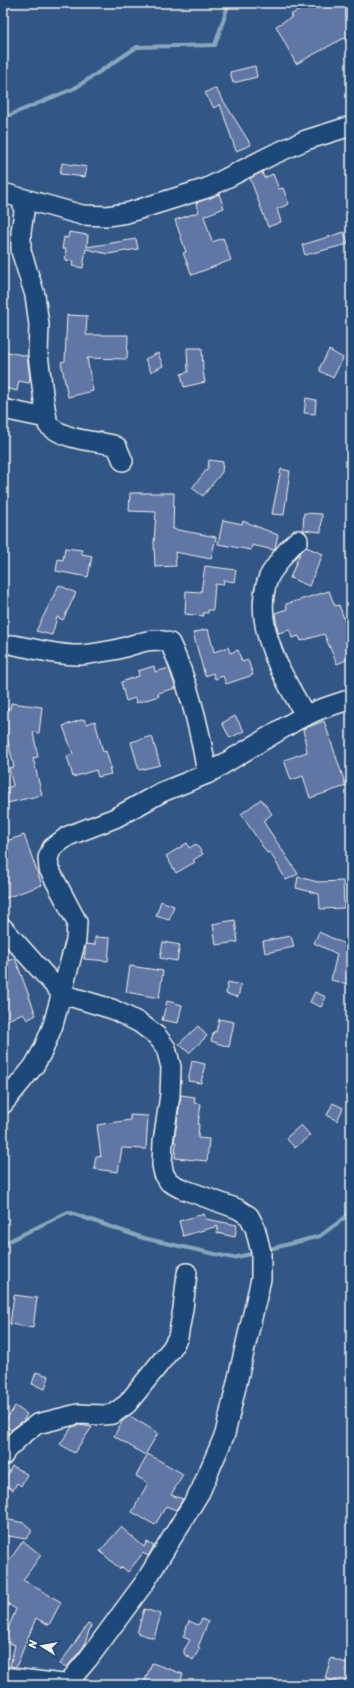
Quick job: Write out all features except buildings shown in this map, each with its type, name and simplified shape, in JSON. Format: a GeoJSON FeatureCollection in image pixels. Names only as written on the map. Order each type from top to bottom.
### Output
{"type":"FeatureCollection","features":[{"type":"Feature","properties":{"kind":"street"},"geometry":{"type":"LineString","coordinates":[[3,193],[22,200],[82,215],[107,216],[127,213],[207,188],[272,154],[306,140],[351,126]]}},
{"type":"Feature","properties":{"kind":"street"},"geometry":{"type":"LineString","coordinates":[[22,200],[24,212],[21,232],[21,251],[35,295],[38,325],[38,355],[48,425],[64,435],[80,440],[103,443],[117,447],[123,461]]}},
{"type":"Feature","properties":{"kind":"street"},"geometry":{"type":"LineString","coordinates":[[3,409],[46,418]]}},
{"type":"Feature","properties":{"kind":"street"},"geometry":{"type":"LineString","coordinates":[[298,540],[288,547],[269,577],[264,602],[264,618],[275,660],[306,716]]}},
{"type":"Feature","properties":{"kind":"street"},"geometry":{"type":"LineString","coordinates":[[14,645],[63,654],[79,655],[115,650],[152,640],[162,639],[170,643],[183,673],[189,693],[207,774]]}},
{"type":"Feature","properties":{"kind":"street"},"geometry":{"type":"LineString","coordinates":[[3,1104],[34,1066],[43,1050],[53,1025],[76,940],[77,922],[49,869],[48,858],[52,848],[68,836],[116,818],[162,792],[207,774],[318,710],[351,699]]}},
{"type":"Feature","properties":{"kind":"street"},"geometry":{"type":"LineString","coordinates":[[3,928],[62,994],[112,1009],[140,1023],[157,1036],[166,1048],[171,1067],[170,1095],[163,1142],[162,1164],[164,1174],[169,1182],[180,1188],[238,1209],[249,1216],[255,1228],[262,1261],[260,1279],[225,1434],[200,1492],[145,1582],[69,1684],[3,1677]]}},
{"type":"Feature","properties":{"kind":"street"},"geometry":{"type":"LineString","coordinates":[[3,1456],[6,1450],[37,1424],[78,1414],[113,1414],[127,1404],[146,1377],[172,1348],[178,1337],[187,1273]]}},
{"type":"Feature","properties":{"kind":"waterway"},"geometry":{"type":"LineString","coordinates":[[10,115],[75,88],[137,47],[215,45],[229,3]]}},
{"type":"Feature","properties":{"kind":"waterway"},"geometry":{"type":"LineString","coordinates":[[3,1244],[68,1212],[143,1238],[233,1258],[255,1253]]}},
{"type":"Feature","properties":{"kind":"waterway"},"geometry":{"type":"LineString","coordinates":[[266,1250],[320,1236],[351,1213]]}}]}
